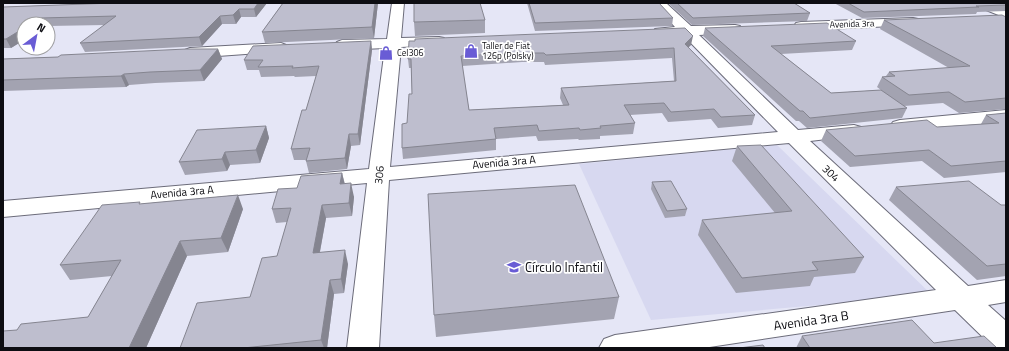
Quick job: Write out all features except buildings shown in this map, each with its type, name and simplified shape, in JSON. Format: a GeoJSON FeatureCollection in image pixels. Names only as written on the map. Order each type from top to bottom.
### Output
{"type":"FeatureCollection","features":[{"type":"Feature","properties":{"kind":"street","name":"306"},"geometry":{"type":"LineString","coordinates":[[363,348],[379,173],[398,3]]}},
{"type":"Feature","properties":{"kind":"street","name":"304"},"geometry":{"type":"LineString","coordinates":[[659,3],[794,137],[1006,340]]}},
{"type":"Feature","properties":{"kind":"street"},"geometry":{"type":"LineString","coordinates":[[981,3],[1006,14]]}},
{"type":"Feature","properties":{"kind":"street"},"geometry":{"type":"LineString","coordinates":[[982,19],[1006,18]]}},
{"type":"Feature","properties":{"kind":"street","name":"Avenida 3ra"},"geometry":{"type":"LineString","coordinates":[[784,27],[927,21]]}},
{"type":"Feature","properties":{"kind":"street"},"geometry":{"type":"LineString","coordinates":[[648,33],[752,28]]}},
{"type":"Feature","properties":{"kind":"street"},"geometry":{"type":"LineString","coordinates":[[329,46],[457,40]]}},
{"type":"Feature","properties":{"kind":"street"},"geometry":{"type":"LineString","coordinates":[[178,53],[298,48]]}},
{"type":"Feature","properties":{"kind":"street","name":"Avenida 3ra A"},"geometry":{"type":"LineString","coordinates":[[3,209],[379,173],[794,137],[1006,116]]}},
{"type":"Feature","properties":{"kind":"street","name":"Avenida 3ra B"},"geometry":{"type":"LineString","coordinates":[[615,348],[1006,291]]}},
{"type":"Feature","properties":{"kind":"shaded area"},"geometry":{"type":"Polygon","coordinates":[[[777,145],[932,295],[651,320],[579,164],[777,145]]]}},
{"type":"Feature","properties":{"kind":"place","name":"Taller de Fiat 126p (Polsky)"},"geometry":{"type":"Point","coordinates":[471,51]}},
{"type":"Feature","properties":{"kind":"place","name":"Cel306"},"geometry":{"type":"Point","coordinates":[386,53]}},
{"type":"Feature","properties":{"kind":"place","name":"Círculo Infantil"},"geometry":{"type":"Point","coordinates":[514,267]}}]}
